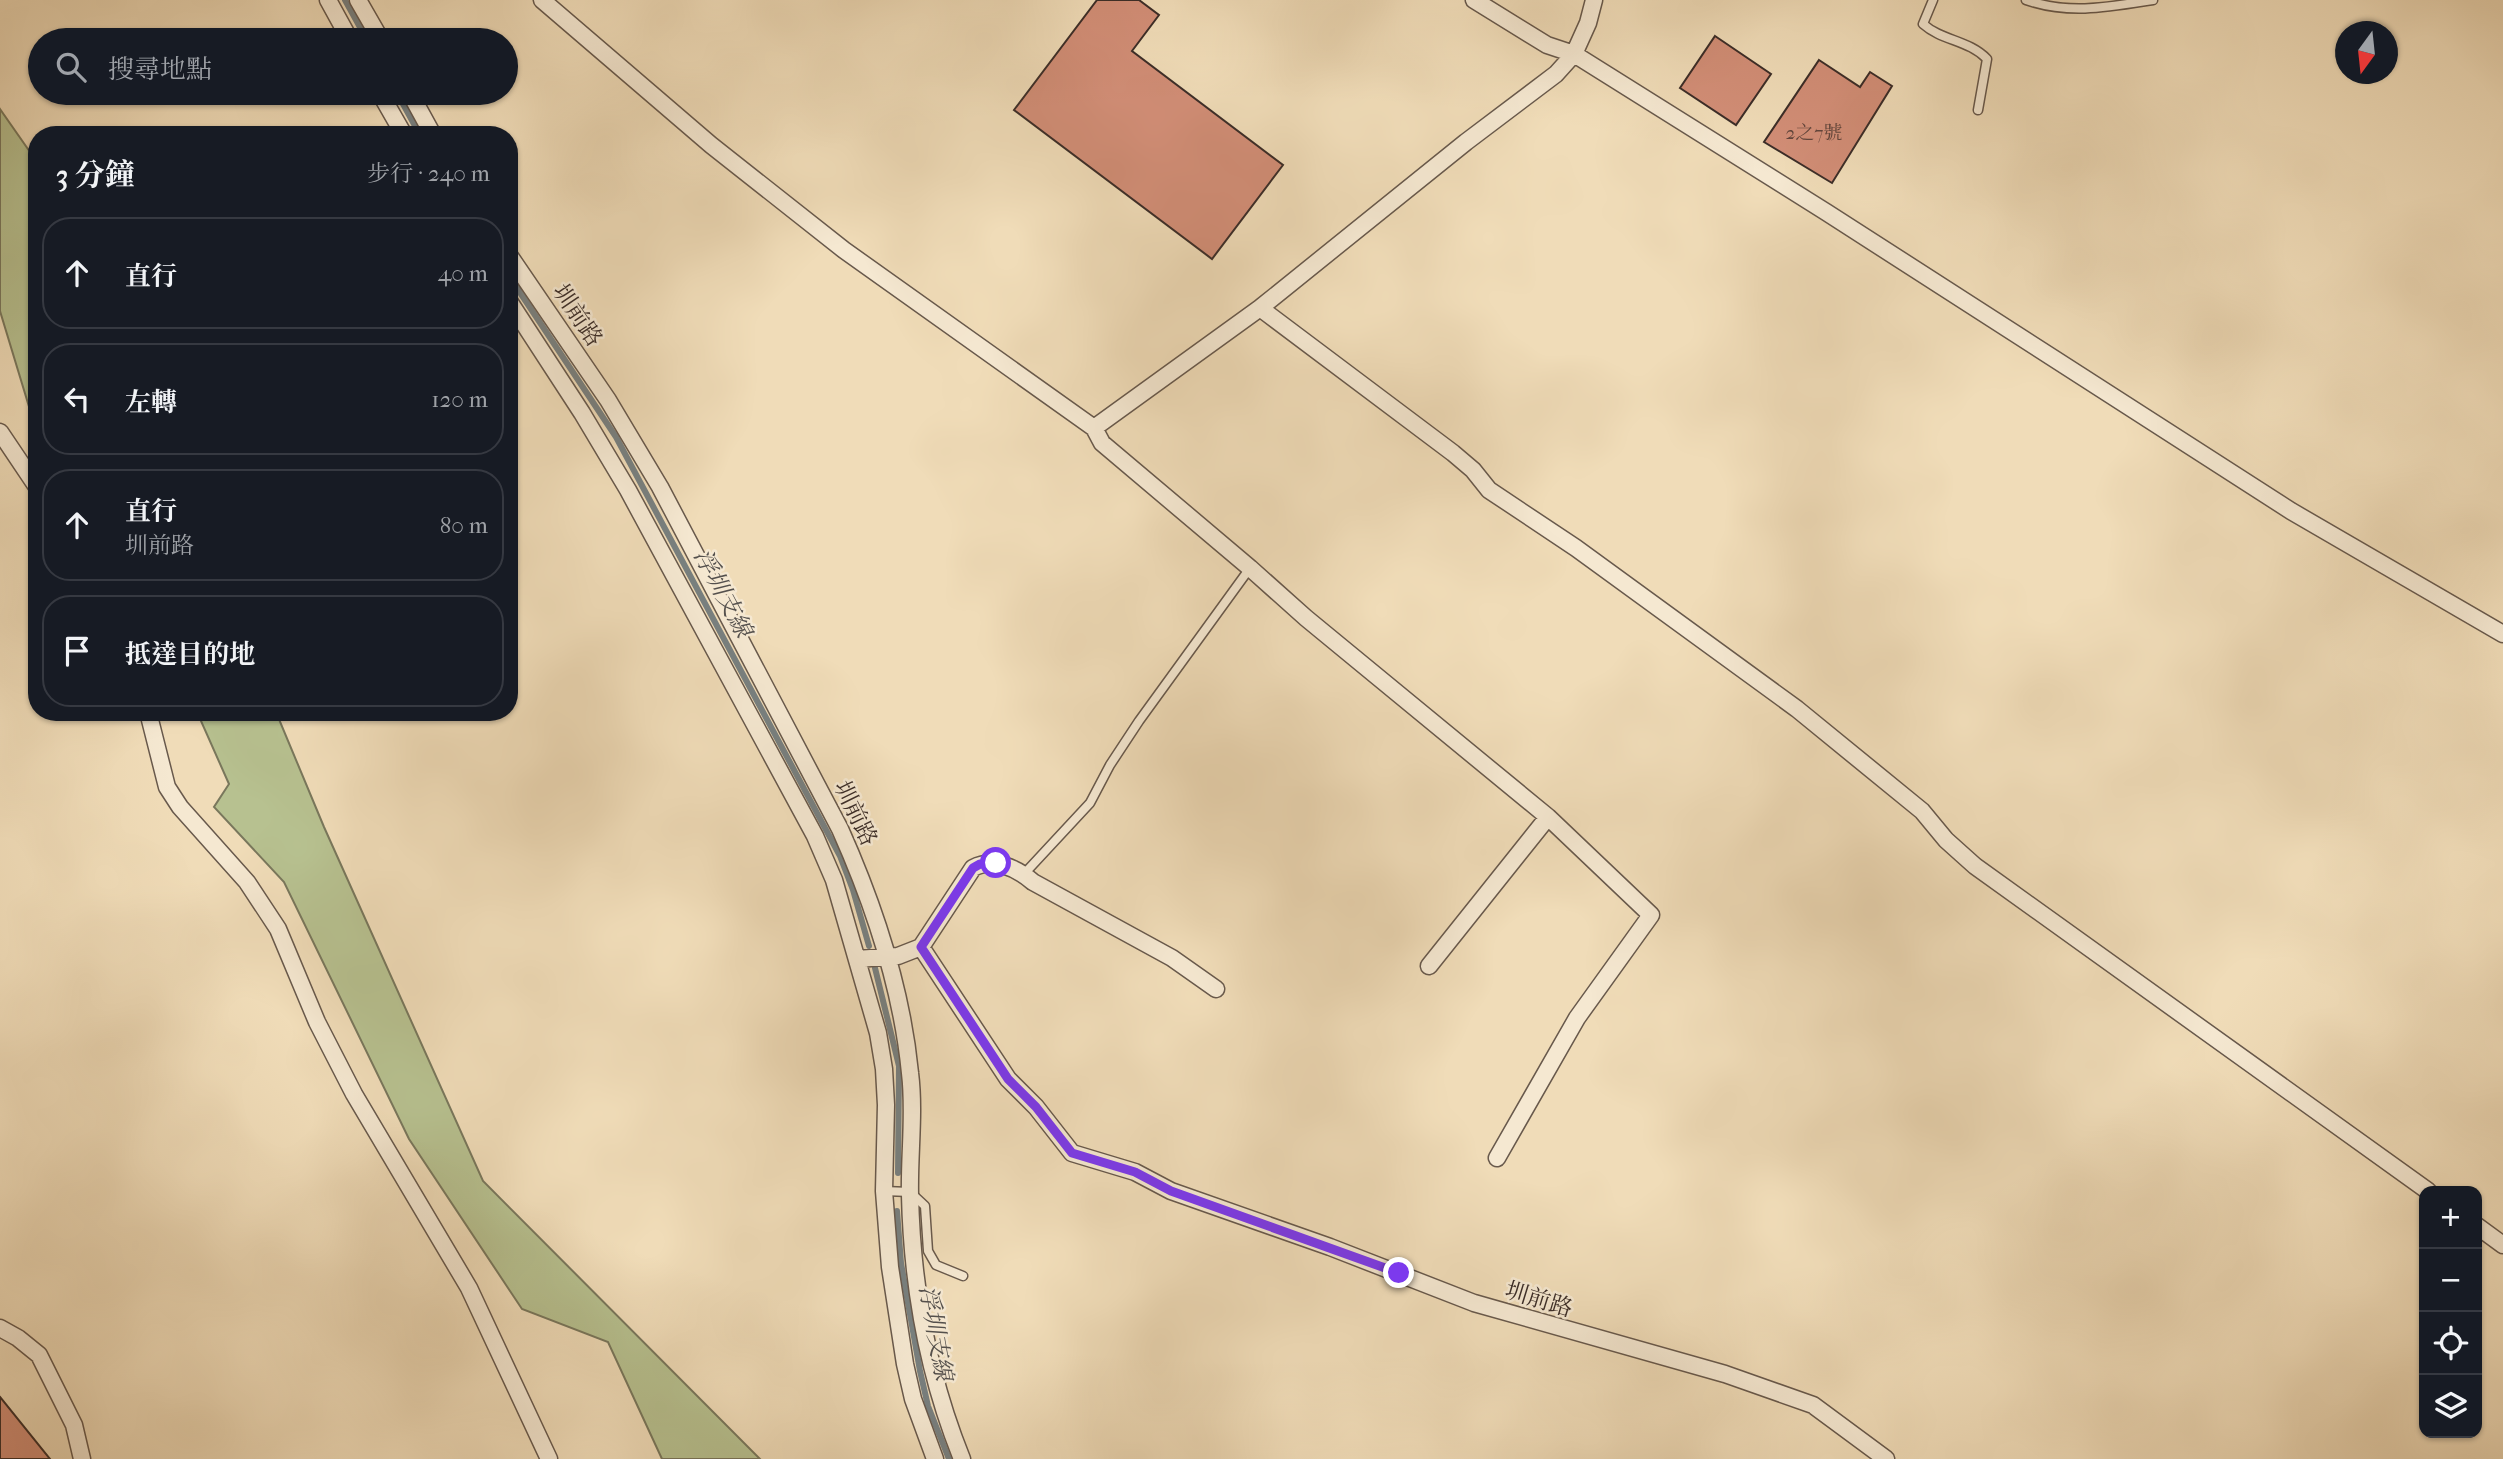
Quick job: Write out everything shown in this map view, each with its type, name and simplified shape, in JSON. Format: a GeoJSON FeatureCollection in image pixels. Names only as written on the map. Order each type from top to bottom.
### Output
{"type":"FeatureCollection","features":[{"type":"Feature","properties":{"kind":"street"},"geometry":{"type":"LineString","coordinates":[[327,0],[343,28]]}},
{"type":"Feature","properties":{"kind":"street"},"geometry":{"type":"LineString","coordinates":[[358,0],[373,28]]}},
{"type":"Feature","properties":{"kind":"street"},"geometry":{"type":"LineString","coordinates":[[542,0],[712,145],[844,250],[1094,428],[1102,443],[1306,618],[1548,817],[1651,915],[1577,1018],[1497,1158]]}},
{"type":"Feature","properties":{"kind":"street"},"geometry":{"type":"LineString","coordinates":[[1474,0],[1547,45],[1574,54],[1826,212],[2291,511],[2503,634]]}},
{"type":"Feature","properties":{"kind":"street"},"geometry":{"type":"LineString","coordinates":[[1094,428],[1261,308],[1466,142],[1556,74],[1574,54],[1588,23],[1594,0]]}},
{"type":"Feature","properties":{"kind":"street"},"geometry":{"type":"LineString","coordinates":[[387,105],[399,126]]}},
{"type":"Feature","properties":{"kind":"street"},"geometry":{"type":"LineString","coordinates":[[417,105],[428,126]]}},
{"type":"Feature","properties":{"kind":"street","name":"圳前路"},"geometry":{"type":"LineString","coordinates":[[518,268],[608,400],[660,486],[840,829],[860,874],[886,956],[905,1032],[911,1075],[912,1238],[929,1361],[961,1459]]}},
{"type":"Feature","properties":{"kind":"street"},"geometry":{"type":"LineString","coordinates":[[1261,308],[1453,453],[1473,470],[1489,490],[1576,548],[1797,709],[1922,811],[1946,840],[1975,866],[2421,1186]]}},
{"type":"Feature","properties":{"kind":"street","name":"圳前路"},"geometry":{"type":"LineString","coordinates":[[518,315],[582,413],[628,491],[815,836],[834,880],[878,1033],[886,1105],[884,1191],[890,1267],[913,1399],[935,1459]]}},
{"type":"Feature","properties":{"kind":"street"},"geometry":{"type":"LineString","coordinates":[[0,432],[28,473]]}},
{"type":"Feature","properties":{"kind":"street"},"geometry":{"type":"LineString","coordinates":[[150,721],[167,787],[180,807],[247,882],[278,929],[317,1022],[348,1082],[469,1288],[549,1459]]}},
{"type":"Feature","properties":{"kind":"street"},"geometry":{"type":"LineString","coordinates":[[1429,966],[1548,817]]}},
{"type":"Feature","properties":{"kind":"street"},"geometry":{"type":"LineString","coordinates":[[858,959],[909,953],[921,947],[973,868],[980,864],[996,863],[1024,874],[1033,882],[1172,958],[1216,989]]}},
{"type":"Feature","properties":{"kind":"street","name":"圳前路"},"geometry":{"type":"LineString","coordinates":[[921,947],[1008,1079],[1036,1107],[1072,1153],[1135,1172],[1171,1191],[1330,1247],[1474,1303],[1725,1374],[1813,1405],[1886,1459]]}},
{"type":"Feature","properties":{"kind":"street"},"geometry":{"type":"LineString","coordinates":[[2482,1229],[2503,1244]]}},
{"type":"Feature","properties":{"kind":"street"},"geometry":{"type":"LineString","coordinates":[[0,1328],[39,1355],[74,1426],[82,1459]]}},
{"type":"Feature","properties":{"kind":"lane"},"geometry":{"type":"LineString","coordinates":[[1933,0],[1923,24],[1933,33],[1977,48],[1987,59],[1978,110]]}},
{"type":"Feature","properties":{"kind":"lane"},"geometry":{"type":"LineString","coordinates":[[2026,0],[2054,7],[2094,10],[2153,0]]}},
{"type":"Feature","properties":{"kind":"lane"},"geometry":{"type":"LineString","coordinates":[[1024,874],[1090,803],[1110,765],[1139,722],[1250,568]]}},
{"type":"Feature","properties":{"kind":"lane"},"geometry":{"type":"LineString","coordinates":[[884,1191],[910,1192],[925,1206],[928,1251],[936,1265],[963,1276]]}},
{"type":"Feature","properties":{"kind":"green space"},"geometry":{"type":"Polygon","coordinates":[[[0,109],[28,149],[28,403],[0,311],[0,109]]]}},
{"type":"Feature","properties":{"kind":"green space"},"geometry":{"type":"Polygon","coordinates":[[[201,721],[280,721],[324,827],[483,1181],[760,1459],[662,1459],[608,1342],[522,1309],[409,1139],[284,882],[214,807],[229,784],[201,721]]]}},
{"type":"Feature","properties":{"kind":"building"},"geometry":{"type":"Polygon","coordinates":[[[1097,0],[1139,0],[1159,15],[1132,51],[1283,165],[1212,259],[1014,110],[1097,0]]]}},
{"type":"Feature","properties":{"kind":"building"},"geometry":{"type":"Polygon","coordinates":[[[1715,36],[1771,74],[1736,125],[1680,88],[1715,36]]]}},
{"type":"Feature","properties":{"kind":"building"},"geometry":{"type":"Polygon","coordinates":[[[1819,60],[1860,87],[1870,72],[1892,86],[1832,183],[1764,142],[1819,60]]]}},
{"type":"Feature","properties":{"kind":"building"},"geometry":{"type":"Polygon","coordinates":[[[0,1397],[50,1459],[0,1459],[0,1397]]]}},
{"type":"Feature","properties":{"kind":"waterway","name":"浮圳支線"},"geometry":{"type":"LineString","coordinates":[[345,0],[360,28]]}},
{"type":"Feature","properties":{"kind":"waterway","name":"浮圳支線"},"geometry":{"type":"LineString","coordinates":[[404,105],[415,126]]}},
{"type":"Feature","properties":{"kind":"waterway","name":"浮圳支線"},"geometry":{"type":"LineString","coordinates":[[518,290],[616,437],[840,856],[869,946]]}},
{"type":"Feature","properties":{"kind":"waterway","name":"浮圳支線"},"geometry":{"type":"LineString","coordinates":[[875,968],[899,1066],[898,1173]]}},
{"type":"Feature","properties":{"kind":"waterway","name":"浮圳支線"},"geometry":{"type":"LineString","coordinates":[[897,1211],[901,1263],[920,1371],[928,1406],[949,1459]]}},
{"type":"Feature","properties":{"kind":"route"},"geometry":{"type":"LineString","coordinates":[[996,863],[980,864],[973,868],[921,947],[1008,1079],[1036,1107],[1072,1153],[1135,1172],[1171,1191],[1399,1273]]}}]}
